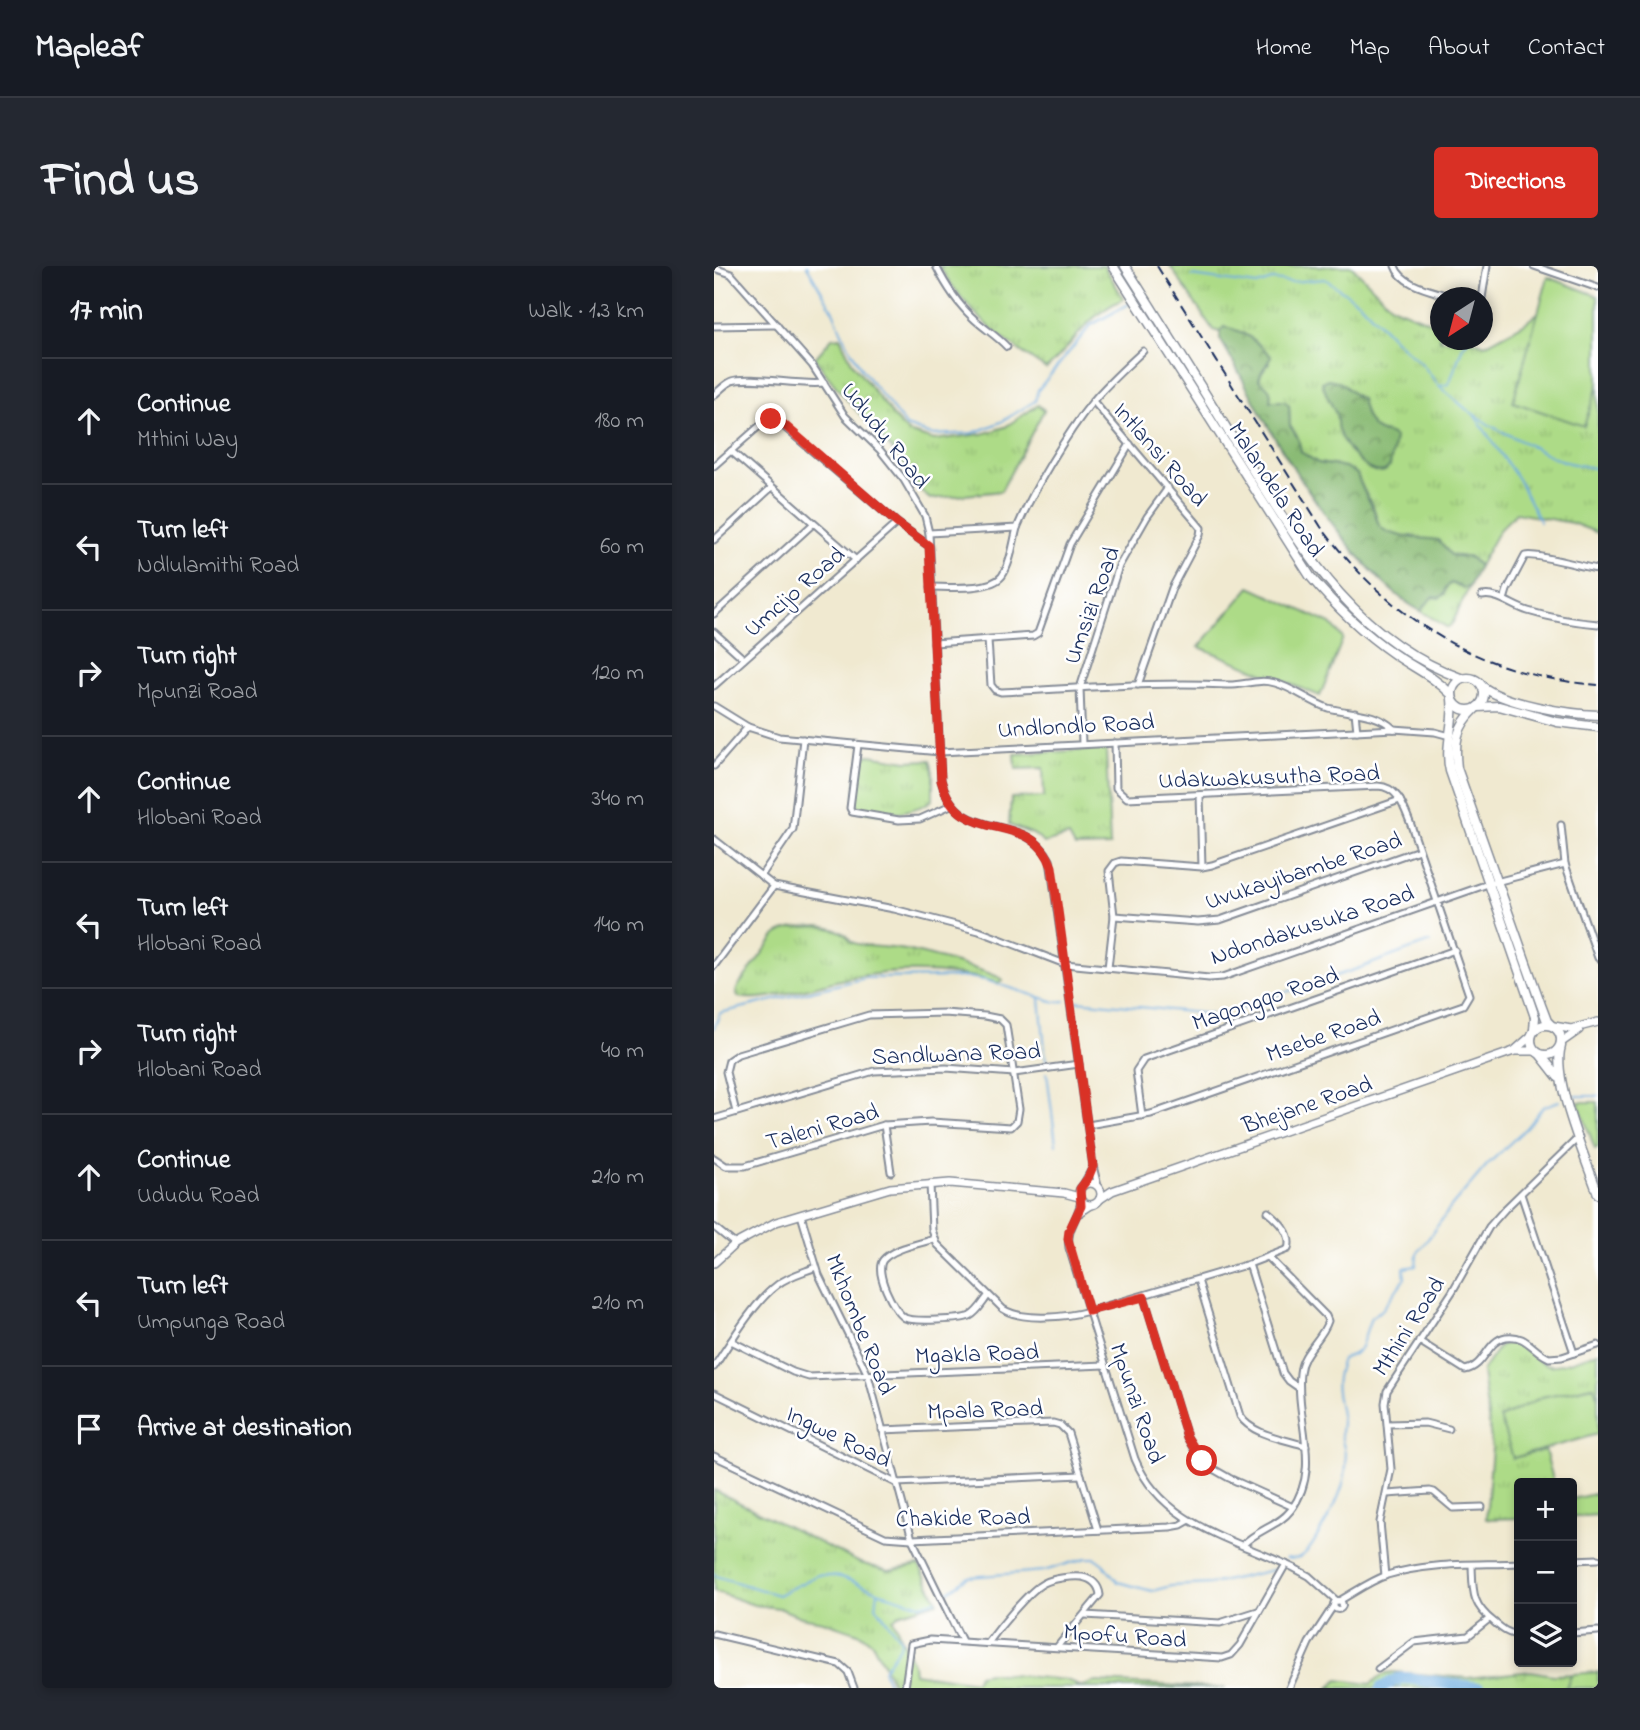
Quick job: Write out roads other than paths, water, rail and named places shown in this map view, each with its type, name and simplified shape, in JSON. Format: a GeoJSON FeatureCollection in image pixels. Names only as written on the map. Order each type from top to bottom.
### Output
{"type":"FeatureCollection","features":[{"type":"Feature","properties":{"kind":"main road","name":"Malandela Road"},"geometry":{"type":"LineString","coordinates":[[1113,266],[1310,576],[1334,605],[1368,635],[1439,682],[1452,697]]}},
{"type":"Feature","properties":{"kind":"main road","name":"Malandela Road"},"geometry":{"type":"LineString","coordinates":[[1125,266],[1292,532],[1336,591],[1397,646],[1433,667],[1463,679]]}},
{"type":"Feature","properties":{"kind":"main road"},"geometry":{"type":"LineString","coordinates":[[1598,715],[1557,711],[1494,694],[1472,678],[1463,679],[1454,687],[1452,697],[1452,736],[1457,768],[1541,1005],[1560,1033],[1558,1060],[1561,1083],[1598,1194]]}},
{"type":"Feature","properties":{"kind":"main road"},"geometry":{"type":"LineString","coordinates":[[1482,686],[1484,697],[1452,736],[1447,748],[1450,771],[1535,1017],[1531,1043],[1561,1083]]}},
{"type":"Feature","properties":{"kind":"main road"},"geometry":{"type":"LineString","coordinates":[[1452,697],[1461,709],[1499,706],[1557,722],[1598,727]]}},
{"type":"Feature","properties":{"kind":"main road"},"geometry":{"type":"LineString","coordinates":[[1533,1033],[1540,1025],[1553,1026]]}},
{"type":"Feature","properties":{"kind":"main road"},"geometry":{"type":"LineString","coordinates":[[1538,1053],[1552,1054],[1561,1044]]}},
{"type":"Feature","properties":{"kind":"street"},"geometry":{"type":"LineString","coordinates":[[936,266],[961,305],[1007,346]]}},
{"type":"Feature","properties":{"kind":"street"},"geometry":{"type":"LineString","coordinates":[[1395,266],[1406,281],[1430,289]]}},
{"type":"Feature","properties":{"kind":"street"},"geometry":{"type":"LineString","coordinates":[[1484,287],[1487,266]]}},
{"type":"Feature","properties":{"kind":"street"},"geometry":{"type":"LineString","coordinates":[[1534,266],[1598,288]]}},
{"type":"Feature","properties":{"kind":"street","name":"Ududu Road"},"geometry":{"type":"LineString","coordinates":[[714,268],[731,274],[812,365],[845,416],[880,450],[904,480],[925,516],[929,533],[941,780],[951,805]]}},
{"type":"Feature","properties":{"kind":"street"},"geometry":{"type":"LineString","coordinates":[[714,326],[777,325]]}},
{"type":"Feature","properties":{"kind":"street"},"geometry":{"type":"LineString","coordinates":[[932,587],[981,586],[998,580],[1006,567],[1017,528],[1028,505],[1068,437],[1093,401],[1143,351]]}},
{"type":"Feature","properties":{"kind":"street"},"geometry":{"type":"LineString","coordinates":[[714,395],[730,383],[741,380],[824,383]]}},
{"type":"Feature","properties":{"kind":"street","name":"Intlansi Road"},"geometry":{"type":"LineString","coordinates":[[1093,401],[1199,524],[1201,531],[1172,588],[1138,685]]}},
{"type":"Feature","properties":{"kind":"street"},"geometry":{"type":"LineString","coordinates":[[714,466],[765,421],[776,420],[897,523],[929,546]]}},
{"type":"Feature","properties":{"kind":"street"},"geometry":{"type":"LineString","coordinates":[[934,643],[1033,636],[1041,629],[1070,544],[1130,444]]}},
{"type":"Feature","properties":{"kind":"street"},"geometry":{"type":"LineString","coordinates":[[731,451],[856,560]]}},
{"type":"Feature","properties":{"kind":"street"},"geometry":{"type":"LineString","coordinates":[[714,540],[771,488]]}},
{"type":"Feature","properties":{"kind":"street","name":"Umsizi Road"},"geometry":{"type":"LineString","coordinates":[[1082,744],[1080,688],[1119,566],[1147,517],[1168,488]]}},
{"type":"Feature","properties":{"kind":"street","name":"Umcijo Road"},"geometry":{"type":"LineString","coordinates":[[714,685],[897,523]]}},
{"type":"Feature","properties":{"kind":"street"},"geometry":{"type":"LineString","coordinates":[[714,614],[813,524]]}},
{"type":"Feature","properties":{"kind":"street"},"geometry":{"type":"LineString","coordinates":[[929,533],[1017,528]]}},
{"type":"Feature","properties":{"kind":"street"},"geometry":{"type":"LineString","coordinates":[[1504,600],[1525,556],[1534,555],[1598,569]]}},
{"type":"Feature","properties":{"kind":"street"},"geometry":{"type":"LineString","coordinates":[[1482,596],[1488,595],[1528,611],[1568,621],[1598,624]]}},
{"type":"Feature","properties":{"kind":"street"},"geometry":{"type":"LineString","coordinates":[[714,632],[744,659]]}},
{"type":"Feature","properties":{"kind":"street"},"geometry":{"type":"LineString","coordinates":[[988,640],[991,685],[1001,692],[1138,685],[1231,685],[1255,681],[1276,683],[1322,705],[1384,720],[1394,729]]}},
{"type":"Feature","properties":{"kind":"street","name":"Undlondlo Road"},"geometry":{"type":"LineString","coordinates":[[714,706],[748,727],[779,737],[940,752],[1394,729],[1452,736]]}},
{"type":"Feature","properties":{"kind":"street"},"geometry":{"type":"LineString","coordinates":[[1355,712],[1357,731]]}},
{"type":"Feature","properties":{"kind":"street"},"geometry":{"type":"LineString","coordinates":[[714,766],[748,727]]}},
{"type":"Feature","properties":{"kind":"street"},"geometry":{"type":"LineString","coordinates":[[761,876],[793,829],[803,739]]}},
{"type":"Feature","properties":{"kind":"street","name":"Udakwakusutha Road"},"geometry":{"type":"LineString","coordinates":[[1115,743],[1116,788],[1127,798],[1378,786],[1390,788],[1400,800],[1438,901]]}},
{"type":"Feature","properties":{"kind":"street"},"geometry":{"type":"LineString","coordinates":[[858,745],[850,808],[852,812],[899,820],[920,819],[951,805],[968,818],[1020,833],[1033,840],[1047,854],[1052,867],[1093,1166],[1100,1199]]}},
{"type":"Feature","properties":{"kind":"street"},"geometry":{"type":"LineString","coordinates":[[1200,795],[1202,867]]}},
{"type":"Feature","properties":{"kind":"street"},"geometry":{"type":"LineString","coordinates":[[1108,968],[1114,916],[1109,871],[1115,863],[1121,861],[1202,867],[1400,800]]}},
{"type":"Feature","properties":{"kind":"street"},"geometry":{"type":"LineString","coordinates":[[1561,825],[1565,864],[1598,958]]}},
{"type":"Feature","properties":{"kind":"street","name":"Ndondakusuka Road"},"geometry":{"type":"LineString","coordinates":[[714,839],[774,886],[894,909],[979,931],[1065,964],[1209,978],[1223,977],[1488,884],[1565,864]]}},
{"type":"Feature","properties":{"kind":"street","name":"Uvukayibambe Road"},"geometry":{"type":"LineString","coordinates":[[1114,916],[1199,922],[1220,920],[1419,850]]}},
{"type":"Feature","properties":{"kind":"street"},"geometry":{"type":"LineString","coordinates":[[714,966],[774,886]]}},
{"type":"Feature","properties":{"kind":"street","name":"Msebe Road"},"geometry":{"type":"LineString","coordinates":[[1088,1125],[1142,1116],[1463,1005],[1469,995],[1438,901]]}},
{"type":"Feature","properties":{"kind":"street","name":"Maqongqo Road"},"geometry":{"type":"LineString","coordinates":[[1142,1116],[1136,1071],[1144,1059],[1455,950]]}},
{"type":"Feature","properties":{"kind":"street"},"geometry":{"type":"LineString","coordinates":[[736,1112],[726,1072],[727,1063],[733,1057],[869,1015],[944,1013],[1000,1019],[1006,1025],[1014,1073]]}},
{"type":"Feature","properties":{"kind":"street"},"geometry":{"type":"LineString","coordinates":[[1553,1026],[1566,1029],[1598,1022]]}},
{"type":"Feature","properties":{"kind":"street"},"geometry":{"type":"LineString","coordinates":[[1561,1044],[1583,1027]]}},
{"type":"Feature","properties":{"kind":"street","name":"Bhejane Road"},"geometry":{"type":"LineString","coordinates":[[1514,1051],[1533,1033]]}},
{"type":"Feature","properties":{"kind":"street","name":"Bhejane Road"},"geometry":{"type":"LineString","coordinates":[[1092,1205],[1112,1191],[1514,1051],[1538,1053]]}},
{"type":"Feature","properties":{"kind":"street","name":"Sandlwana Road"},"geometry":{"type":"LineString","coordinates":[[714,1119],[874,1071],[946,1068],[1014,1073],[1079,1064]]}},
{"type":"Feature","properties":{"kind":"street","name":"Taleni Road"},"geometry":{"type":"LineString","coordinates":[[714,1158],[726,1166],[745,1166],[884,1125],[931,1122],[1011,1126],[1017,1121],[1019,1110],[1014,1073]]}},
{"type":"Feature","properties":{"kind":"street"},"geometry":{"type":"LineString","coordinates":[[884,1125],[891,1172]]}},
{"type":"Feature","properties":{"kind":"street","name":"Mthini Road"},"geometry":{"type":"LineString","coordinates":[[1385,1576],[1380,1522],[1391,1469],[1385,1403],[1387,1391],[1452,1292],[1484,1235],[1505,1209],[1579,1137]]}},
{"type":"Feature","properties":{"kind":"street","name":"Mpunzi Road"},"geometry":{"type":"LineString","coordinates":[[1093,1166],[1081,1193],[1078,1215],[1069,1231],[1068,1239],[1105,1366],[1141,1472],[1158,1496],[1188,1521],[1309,1576],[1337,1604]]}},
{"type":"Feature","properties":{"kind":"street"},"geometry":{"type":"LineString","coordinates":[[1081,1193],[1091,1182],[1112,1191]]}},
{"type":"Feature","properties":{"kind":"street"},"geometry":{"type":"LineString","coordinates":[[930,1184],[934,1239],[988,1296],[1015,1315],[1066,1316],[1089,1311],[1144,1297],[1288,1249],[1290,1241],[1282,1224],[1268,1212]]}},
{"type":"Feature","properties":{"kind":"street"},"geometry":{"type":"LineString","coordinates":[[714,1263],[735,1244],[776,1222],[876,1191],[930,1184],[969,1184],[1081,1193],[1092,1205],[1078,1215]]}},
{"type":"Feature","properties":{"kind":"street"},"geometry":{"type":"LineString","coordinates":[[1521,1194],[1573,1353]]}},
{"type":"Feature","properties":{"kind":"street","name":"Mkhombe Road"},"geometry":{"type":"LineString","coordinates":[[801,1215],[816,1267],[868,1375],[912,1539],[962,1641]]}},
{"type":"Feature","properties":{"kind":"street"},"geometry":{"type":"LineString","coordinates":[[714,1227],[735,1244]]}},
{"type":"Feature","properties":{"kind":"street"},"geometry":{"type":"LineString","coordinates":[[934,1239],[894,1252],[884,1259],[881,1265],[882,1280],[900,1314],[912,1320],[964,1317],[974,1313],[988,1296]]}},
{"type":"Feature","properties":{"kind":"street"},"geometry":{"type":"LineString","coordinates":[[1243,1545],[1252,1535],[1287,1515],[1306,1476],[1306,1446],[1299,1388],[1303,1359],[1326,1326],[1326,1315],[1268,1257]]}},
{"type":"Feature","properties":{"kind":"street"},"geometry":{"type":"LineString","coordinates":[[1249,1264],[1283,1373],[1299,1388]]}},
{"type":"Feature","properties":{"kind":"street"},"geometry":{"type":"LineString","coordinates":[[714,1367],[774,1286],[816,1267]]}},
{"type":"Feature","properties":{"kind":"street"},"geometry":{"type":"LineString","coordinates":[[1198,1280],[1240,1416],[1257,1430],[1306,1446]]}},
{"type":"Feature","properties":{"kind":"street"},"geometry":{"type":"LineString","coordinates":[[1144,1297],[1187,1437],[1196,1453],[1202,1461],[1218,1472],[1293,1507]]}},
{"type":"Feature","properties":{"kind":"street"},"geometry":{"type":"LineString","coordinates":[[1419,1341],[1465,1370],[1478,1365],[1493,1343],[1508,1337],[1525,1339],[1549,1358],[1598,1345]]}},
{"type":"Feature","properties":{"kind":"street","name":"Mgakla Road"},"geometry":{"type":"LineString","coordinates":[[731,1341],[801,1375],[817,1377],[1105,1366]]}},
{"type":"Feature","properties":{"kind":"street","name":"Ingwe Road"},"geometry":{"type":"LineString","coordinates":[[714,1393],[896,1483],[1081,1475]]}},
{"type":"Feature","properties":{"kind":"street"},"geometry":{"type":"LineString","coordinates":[[1388,1424],[1425,1423],[1449,1429]]}},
{"type":"Feature","properties":{"kind":"street","name":"Mpala Road"},"geometry":{"type":"LineString","coordinates":[[882,1430],[1056,1424],[1068,1433],[1098,1530]]}},
{"type":"Feature","properties":{"kind":"street","name":"Chakide Road"},"geometry":{"type":"LineString","coordinates":[[714,1456],[884,1537],[912,1539],[1170,1527],[1188,1521]]}},
{"type":"Feature","properties":{"kind":"street"},"geometry":{"type":"LineString","coordinates":[[1387,1494],[1434,1492],[1453,1508],[1482,1507]]}},
{"type":"Feature","properties":{"kind":"street"},"geometry":{"type":"LineString","coordinates":[[1577,1560],[1598,1559]]}},
{"type":"Feature","properties":{"kind":"street"},"geometry":{"type":"LineString","coordinates":[[1289,1688],[1309,1643],[1324,1620],[1337,1604],[1353,1593],[1385,1576],[1418,1569],[1514,1563]]}},
{"type":"Feature","properties":{"kind":"street","name":"Mpofu Road"},"geometry":{"type":"LineString","coordinates":[[905,1688],[911,1644],[930,1640],[1222,1658],[1235,1651],[1286,1564]]}},
{"type":"Feature","properties":{"kind":"street"},"geometry":{"type":"LineString","coordinates":[[1472,1565],[1475,1599],[1479,1609],[1505,1631],[1514,1634]]}},
{"type":"Feature","properties":{"kind":"street"},"geometry":{"type":"LineString","coordinates":[[988,1643],[1032,1592],[1046,1581],[1085,1578],[1097,1585],[1100,1595],[1056,1648]]}},
{"type":"Feature","properties":{"kind":"street"},"geometry":{"type":"LineString","coordinates":[[1085,1615],[1220,1623],[1260,1611]]}},
{"type":"Feature","properties":{"kind":"street"},"geometry":{"type":"LineString","coordinates":[[1378,1670],[1414,1642],[1468,1636],[1489,1619]]}},
{"type":"Feature","properties":{"kind":"street"},"geometry":{"type":"LineString","coordinates":[[1577,1633],[1598,1631]]}},
{"type":"Feature","properties":{"kind":"street"},"geometry":{"type":"LineString","coordinates":[[714,1634],[839,1664],[848,1672],[853,1688]]}},
{"type":"Feature","properties":{"kind":"waterway"},"geometry":{"type":"LineString","coordinates":[[807,266],[862,370],[906,426],[932,435],[973,433],[1001,422],[1035,401],[1038,390],[1091,325],[1129,304]]}},
{"type":"Feature","properties":{"kind":"waterway"},"geometry":{"type":"LineString","coordinates":[[1192,276],[1257,285],[1272,280],[1291,282],[1325,279],[1360,303],[1422,364],[1439,386],[1466,409],[1491,426],[1553,457],[1598,469]]}},
{"type":"Feature","properties":{"kind":"waterway"},"geometry":{"type":"LineString","coordinates":[[1440,386],[1449,384],[1462,350]]}},
{"type":"Feature","properties":{"kind":"waterway"},"geometry":{"type":"LineString","coordinates":[[1475,416],[1518,479],[1540,522]]}},
{"type":"Feature","properties":{"kind":"waterway"},"geometry":{"type":"LineString","coordinates":[[1286,992],[1430,942]]}},
{"type":"Feature","properties":{"kind":"waterway"},"geometry":{"type":"LineString","coordinates":[[714,1028],[720,1013],[866,978],[967,977],[1055,1002],[1065,1001]]}},
{"type":"Feature","properties":{"kind":"waterway"},"geometry":{"type":"LineString","coordinates":[[1241,1009],[1283,993]]}},
{"type":"Feature","properties":{"kind":"waterway"},"geometry":{"type":"LineString","coordinates":[[1040,999],[1046,1060]]}},
{"type":"Feature","properties":{"kind":"waterway"},"geometry":{"type":"LineString","coordinates":[[1077,1001],[1211,1014]]}},
{"type":"Feature","properties":{"kind":"waterway"},"geometry":{"type":"LineString","coordinates":[[1047,1073],[1056,1144]]}},
{"type":"Feature","properties":{"kind":"waterway"},"geometry":{"type":"LineString","coordinates":[[1575,1096],[1598,1096]]}},
{"type":"Feature","properties":{"kind":"waterway"},"geometry":{"type":"LineString","coordinates":[[1286,1558],[1297,1558],[1309,1549],[1333,1508],[1344,1479],[1346,1459],[1336,1385],[1342,1359],[1354,1354],[1361,1347],[1371,1317],[1382,1310],[1405,1278],[1404,1268],[1416,1266],[1417,1254],[1451,1207],[1543,1107],[1559,1101]]}},
{"type":"Feature","properties":{"kind":"waterway"},"geometry":{"type":"LineString","coordinates":[[946,1593],[968,1577],[1044,1571],[1086,1558],[1095,1558],[1118,1582],[1152,1591],[1171,1586],[1211,1584],[1273,1570]]}},
{"type":"Feature","properties":{"kind":"waterway"},"geometry":{"type":"LineString","coordinates":[[714,1573],[716,1576],[778,1595],[818,1575],[841,1577],[875,1590],[878,1592],[876,1606],[901,1640],[883,1670],[890,1688]]}},
{"type":"Feature","properties":{"kind":"waterway"},"geometry":{"type":"LineString","coordinates":[[878,1592],[921,1605],[936,1600]]}},
{"type":"Feature","properties":{"kind":"waterway"},"geometry":{"type":"LineString","coordinates":[[1381,1688],[1397,1679],[1405,1678],[1480,1688]]}},
{"type":"Feature","properties":{"kind":"waterway"},"geometry":{"type":"LineString","coordinates":[[1397,1679],[1401,1688]]}},
{"type":"Feature","properties":{"kind":"railway"},"geometry":{"type":"LineString","coordinates":[[1157,266],[1321,527],[1377,590],[1442,638],[1477,656],[1515,670],[1598,685]]}}]}
